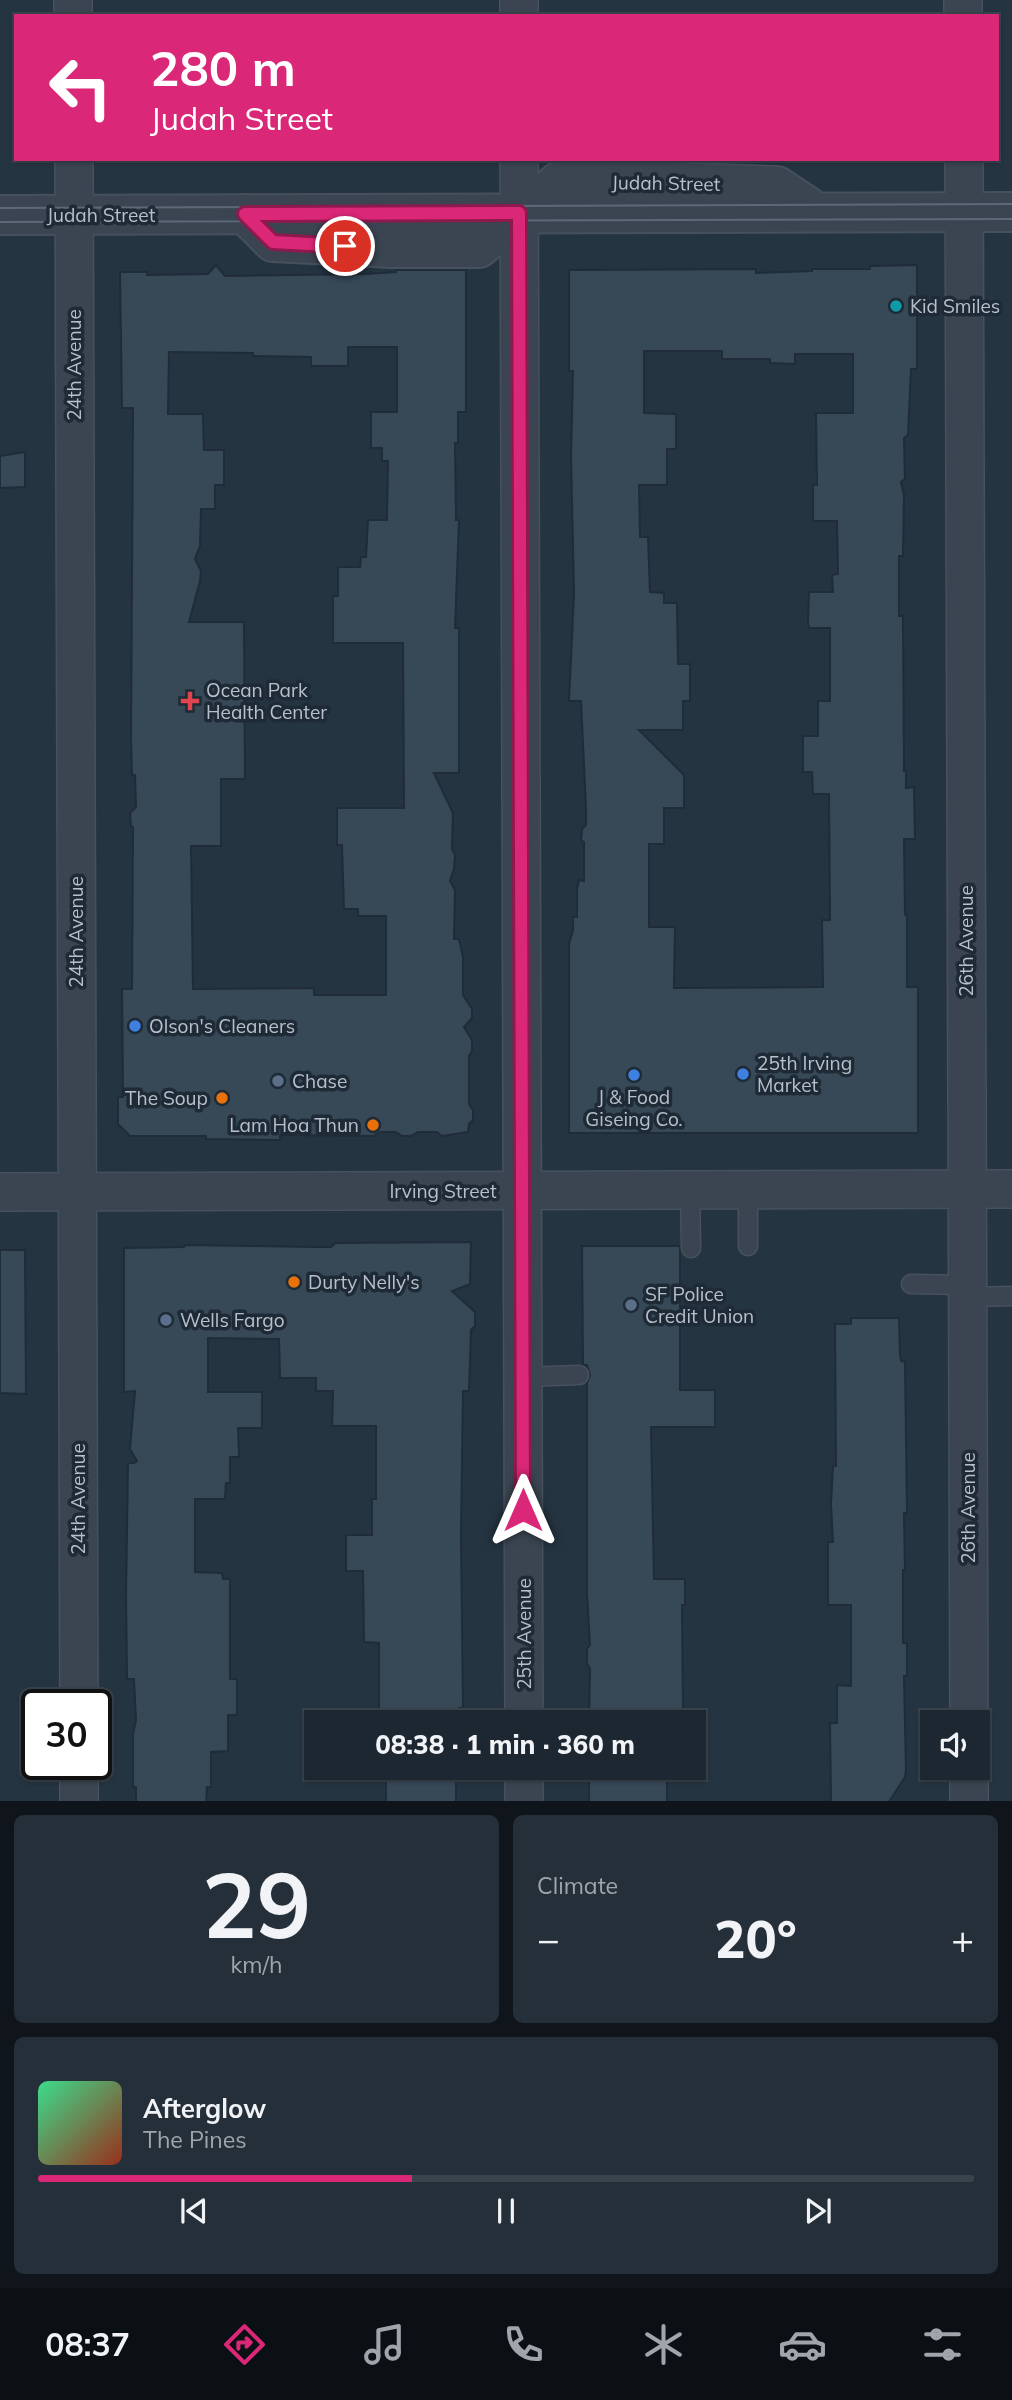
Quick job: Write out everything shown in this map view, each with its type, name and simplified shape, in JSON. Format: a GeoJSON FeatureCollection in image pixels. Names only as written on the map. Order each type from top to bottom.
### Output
{"type":"FeatureCollection","features":[{"type":"Feature","properties":{"kind":"street","name":"24th Avenue"},"geometry":{"type":"LineString","coordinates":[[74,161],[79,1689]]}},
{"type":"Feature","properties":{"kind":"street","name":"25th Avenue"},"geometry":{"type":"LineString","coordinates":[[519,161],[524,1710]]}},
{"type":"Feature","properties":{"kind":"street","name":"26th Avenue"},"geometry":{"type":"LineString","coordinates":[[964,161],[969,1710]]}},
{"type":"Feature","properties":{"kind":"street","name":"Judah Street"},"geometry":{"type":"LineString","coordinates":[[0,215],[1012,212]]}},
{"type":"Feature","properties":{"kind":"street","name":"Irving Street"},"geometry":{"type":"LineString","coordinates":[[0,1192],[1012,1189]]}},
{"type":"Feature","properties":{"kind":"street"},"geometry":{"type":"LineString","coordinates":[[79,1780],[79,1801]]}},
{"type":"Feature","properties":{"kind":"street"},"geometry":{"type":"LineString","coordinates":[[524,1780],[524,1801]]}},
{"type":"Feature","properties":{"kind":"street"},"geometry":{"type":"LineString","coordinates":[[969,1780],[969,1801]]}},
{"type":"Feature","properties":{"kind":"lane"},"geometry":{"type":"LineString","coordinates":[[690,1190],[691,1248]]}},
{"type":"Feature","properties":{"kind":"lane"},"geometry":{"type":"LineString","coordinates":[[748,1190],[748,1247]]}},
{"type":"Feature","properties":{"kind":"lane"},"geometry":{"type":"LineString","coordinates":[[911,1284],[1012,1296]]}},
{"type":"Feature","properties":{"kind":"lane"},"geometry":{"type":"LineString","coordinates":[[523,1377],[579,1375]]}},
{"type":"Feature","properties":{"kind":"building"},"geometry":{"type":"Polygon","coordinates":[[[216,265],[225,276],[466,270],[466,412],[458,412],[458,443],[455,443],[456,520],[459,520],[455,628],[459,628],[459,773],[434,773],[453,813],[452,849],[455,855],[450,881],[455,890],[454,939],[459,939],[463,957],[463,995],[472,1009],[472,1018],[464,1027],[472,1040],[469,1056],[469,1104],[473,1110],[473,1120],[469,1124],[468,1132],[442,1136],[437,1132],[418,1132],[411,1136],[402,1136],[396,1132],[380,1132],[373,1136],[280,1135],[280,1140],[206,1139],[206,1136],[130,1136],[118,1124],[118,1097],[123,1097],[122,989],[132,989],[133,827],[130,813],[136,807],[131,740],[133,408],[122,408],[120,272],[147,272],[147,275],[208,274],[216,265]],[[348,347],[348,366],[311,366],[311,357],[169,352],[168,414],[203,414],[204,450],[224,450],[224,485],[215,485],[215,509],[201,509],[200,546],[195,559],[201,571],[200,581],[189,622],[244,622],[245,779],[221,779],[221,846],[191,846],[193,989],[314,988],[314,995],[386,995],[386,916],[358,916],[358,909],[344,909],[342,845],[337,845],[337,808],[404,808],[403,643],[333,643],[333,596],[338,596],[338,567],[360,567],[361,557],[366,557],[368,520],[387,520],[388,461],[382,461],[382,448],[371,448],[371,412],[397,412],[397,347],[348,347]]]}},
{"type":"Feature","properties":{"kind":"building"},"geometry":{"type":"Polygon","coordinates":[[[917,265],[917,369],[911,369],[908,435],[904,438],[905,479],[901,482],[904,495],[903,556],[899,556],[899,616],[903,616],[904,771],[906,788],[914,787],[915,839],[904,839],[907,987],[918,987],[918,1133],[569,1133],[569,944],[573,917],[577,917],[579,880],[584,881],[584,842],[581,840],[582,829],[586,825],[586,808],[581,701],[569,701],[574,594],[571,457],[573,371],[569,371],[569,270],[756,269],[756,273],[870,269],[870,266],[917,265]],[[644,351],[644,413],[676,414],[676,449],[667,449],[667,485],[639,485],[640,537],[648,537],[650,592],[664,593],[664,603],[677,603],[678,664],[690,664],[690,701],[683,701],[683,730],[639,730],[684,775],[684,808],[664,808],[664,844],[649,844],[649,927],[675,927],[674,988],[823,987],[822,920],[830,920],[829,794],[813,794],[812,772],[803,772],[803,736],[818,736],[818,701],[830,701],[830,628],[809,628],[809,592],[833,592],[832,575],[838,574],[837,521],[813,521],[813,485],[817,485],[816,413],[853,413],[853,354],[795,354],[795,364],[770,363],[770,359],[722,359],[722,351],[644,351]]]}},
{"type":"Feature","properties":{"kind":"building"},"geometry":{"type":"Polygon","coordinates":[[[25,452],[25,487],[0,488],[0,456],[25,452]]]}},
{"type":"Feature","properties":{"kind":"building"},"geometry":{"type":"Polygon","coordinates":[[[471,1242],[470,1284],[452,1291],[475,1312],[475,1326],[471,1330],[469,1391],[463,1391],[463,1708],[379,1710],[379,1643],[364,1642],[363,1571],[346,1571],[346,1535],[372,1535],[372,1499],[376,1499],[376,1426],[332,1426],[333,1391],[316,1391],[316,1378],[280,1378],[279,1339],[208,1338],[208,1392],[262,1392],[262,1428],[238,1428],[239,1457],[230,1457],[230,1483],[226,1483],[225,1499],[195,1499],[195,1572],[222,1573],[223,1579],[230,1579],[230,1679],[237,1679],[237,1715],[228,1715],[228,1751],[211,1752],[211,1787],[207,1787],[206,1801],[136,1801],[136,1787],[133,1787],[133,1734],[136,1720],[134,1679],[127,1679],[126,1596],[128,1463],[137,1461],[130,1449],[135,1391],[124,1392],[124,1248],[184,1245],[331,1247],[335,1243],[471,1242]]]}},
{"type":"Feature","properties":{"kind":"building"},"geometry":{"type":"Polygon","coordinates":[[[582,1246],[680,1246],[680,1390],[715,1390],[715,1427],[651,1427],[654,1579],[685,1579],[685,1605],[682,1605],[683,1710],[589,1710],[587,1383],[590,1375],[587,1365],[583,1365],[582,1246]]]}},
{"type":"Feature","properties":{"kind":"building"},"geometry":{"type":"Polygon","coordinates":[[[0,1250],[25,1250],[26,1394],[0,1393],[0,1250]]]}},
{"type":"Feature","properties":{"kind":"building"},"geometry":{"type":"Polygon","coordinates":[[[851,1318],[899,1318],[901,1361],[905,1362],[907,1513],[904,1513],[903,1643],[907,1643],[907,1676],[904,1676],[906,1770],[905,1777],[890,1801],[831,1801],[830,1723],[837,1723],[837,1685],[851,1686],[851,1605],[828,1605],[828,1542],[833,1542],[831,1504],[833,1466],[836,1466],[835,1324],[851,1324],[851,1318]]]}},
{"type":"Feature","properties":{"kind":"building"},"geometry":{"type":"Polygon","coordinates":[[[386,1780],[456,1780],[456,1801],[386,1801],[386,1780]]]}},
{"type":"Feature","properties":{"kind":"building"},"geometry":{"type":"Polygon","coordinates":[[[589,1780],[667,1780],[667,1801],[589,1801],[589,1780]]]}},
{"type":"Feature","properties":{"kind":"tram line"},"geometry":{"type":"LineString","coordinates":[[0,208],[1012,204]]}},
{"type":"Feature","properties":{"kind":"tram line"},"geometry":{"type":"LineString","coordinates":[[0,222],[1012,219]]}},
{"type":"Feature","properties":{"kind":"place","name":"Kid Smiles"},"geometry":{"type":"Point","coordinates":[896,306]}},
{"type":"Feature","properties":{"kind":"place","name":"Ocean Park Health Center"},"geometry":{"type":"Point","coordinates":[190,701]}},
{"type":"Feature","properties":{"kind":"place","name":"Olson's Cleaners"},"geometry":{"type":"Point","coordinates":[135,1026]}},
{"type":"Feature","properties":{"kind":"place","name":"25th Irving Market"},"geometry":{"type":"Point","coordinates":[743,1074]}},
{"type":"Feature","properties":{"kind":"place","name":"J & Food Giseing Co."},"geometry":{"type":"Point","coordinates":[634,1075]}},
{"type":"Feature","properties":{"kind":"place","name":"Chase"},"geometry":{"type":"Point","coordinates":[278,1081]}},
{"type":"Feature","properties":{"kind":"place","name":"The Soup"},"geometry":{"type":"Point","coordinates":[222,1098]}},
{"type":"Feature","properties":{"kind":"place","name":"Lam Hoa Thun"},"geometry":{"type":"Point","coordinates":[373,1125]}},
{"type":"Feature","properties":{"kind":"place","name":"Durty Nelly's"},"geometry":{"type":"Point","coordinates":[294,1282]}},
{"type":"Feature","properties":{"kind":"place","name":"SF Police Credit Union"},"geometry":{"type":"Point","coordinates":[631,1305]}},
{"type":"Feature","properties":{"kind":"place","name":"Wells Fargo"},"geometry":{"type":"Point","coordinates":[166,1320]}},
{"type":"Feature","properties":{"kind":"route"},"geometry":{"type":"LineString","coordinates":[[345,246],[273,242],[245,214],[519,213],[523,1510]]}}]}
